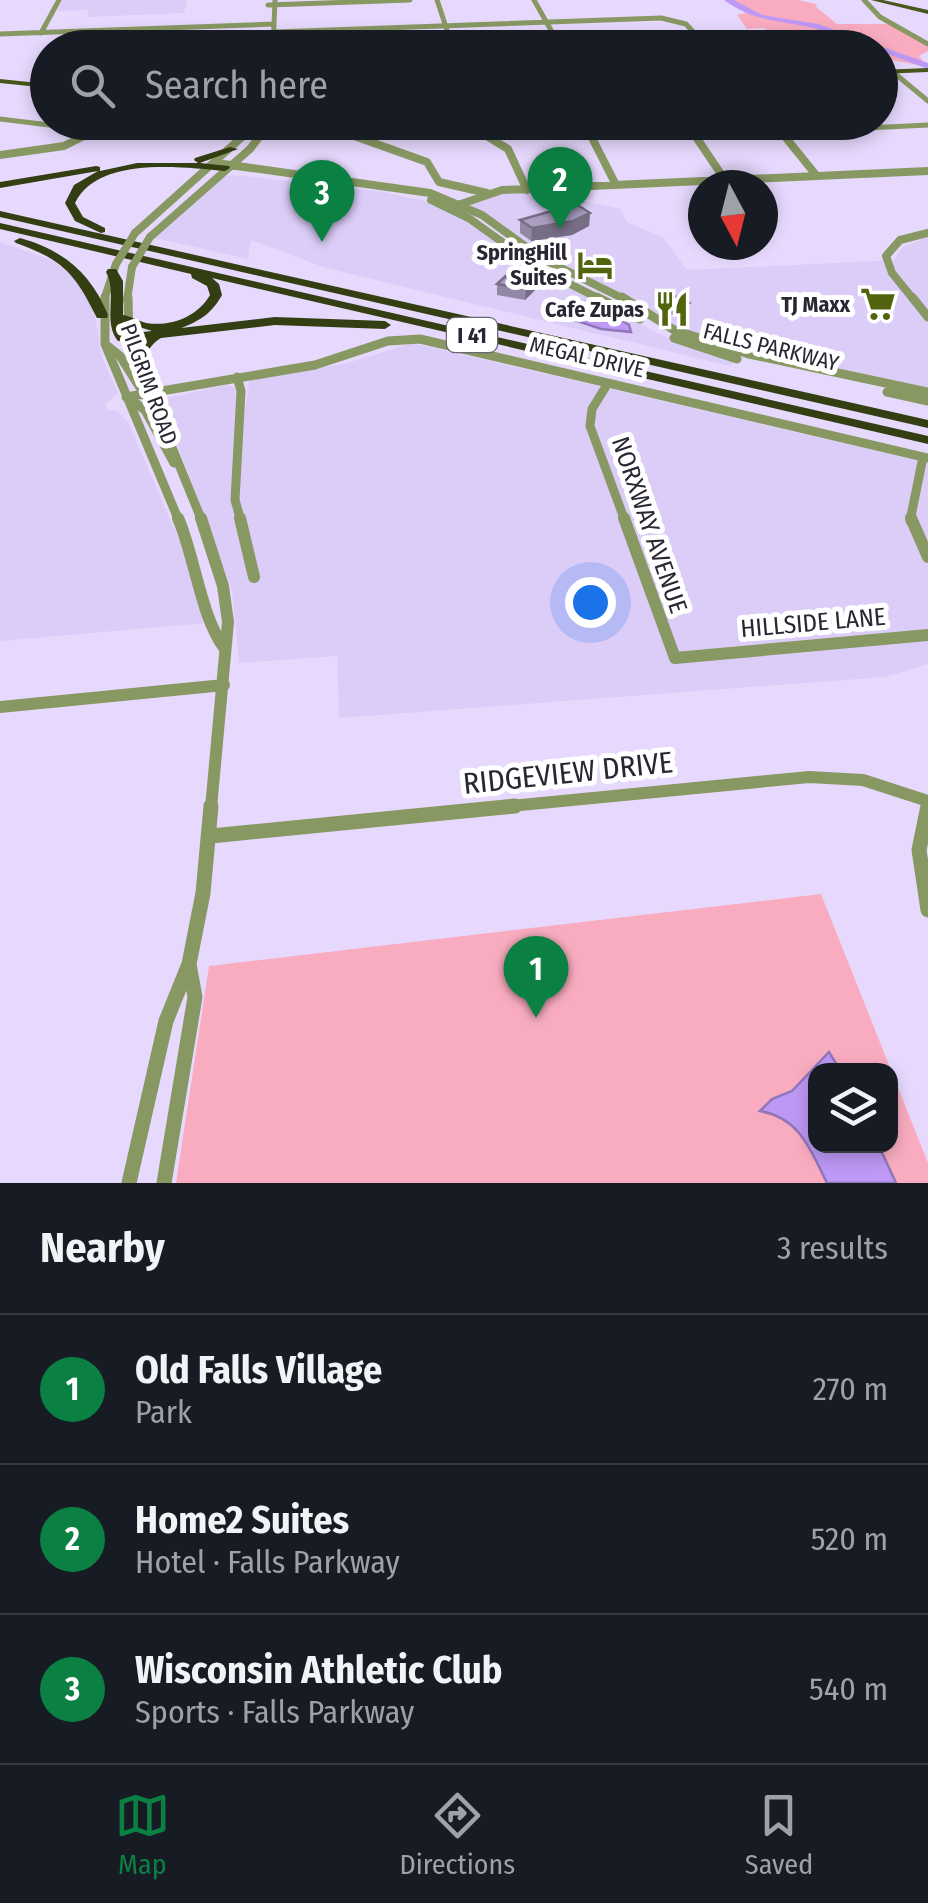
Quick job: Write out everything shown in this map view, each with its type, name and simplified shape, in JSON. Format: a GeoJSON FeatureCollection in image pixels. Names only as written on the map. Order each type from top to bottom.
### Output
{"type":"FeatureCollection","features":[{"type":"Feature","properties":{"kind":"highway"},"geometry":{"type":"LineString","coordinates":[[239,152],[191,163],[109,172],[76,188],[70,204],[79,219],[115,236],[354,294]]}},
{"type":"Feature","properties":{"kind":"highway"},"geometry":{"type":"LineString","coordinates":[[0,184],[136,162],[221,165]]}},
{"type":"Feature","properties":{"kind":"highway"},"geometry":{"type":"LineString","coordinates":[[191,163],[203,179]]}},
{"type":"Feature","properties":{"kind":"highway","name":"I 41"},"geometry":{"type":"LineString","coordinates":[[0,214],[928,424]]}},
{"type":"Feature","properties":{"kind":"highway","name":"I 41"},"geometry":{"type":"LineString","coordinates":[[0,226],[928,440]]}},
{"type":"Feature","properties":{"kind":"highway"},"geometry":{"type":"LineString","coordinates":[[16,230],[185,272],[215,288],[208,310],[180,323],[142,328],[125,318]]}},
{"type":"Feature","properties":{"kind":"highway"},"geometry":{"type":"LineString","coordinates":[[0,236],[44,249],[75,268],[90,284],[102,315]]}},
{"type":"Feature","properties":{"kind":"highway"},"geometry":{"type":"LineString","coordinates":[[114,268],[117,330],[129,339],[246,322],[356,322],[435,332],[693,386]]}},
{"type":"Feature","properties":{"kind":"highway"},"geometry":{"type":"LineString","coordinates":[[136,360],[142,344],[156,335]]}},
{"type":"Feature","properties":{"kind":"main road"},"geometry":{"type":"LineString","coordinates":[[874,0],[928,12]]}},
{"type":"Feature","properties":{"kind":"main road"},"geometry":{"type":"LineString","coordinates":[[898,72],[928,70]]}},
{"type":"Feature","properties":{"kind":"main road"},"geometry":{"type":"LineString","coordinates":[[0,80],[30,84]]}},
{"type":"Feature","properties":{"kind":"street"},"geometry":{"type":"LineString","coordinates":[[42,30],[59,0]]}},
{"type":"Feature","properties":{"kind":"street"},"geometry":{"type":"LineString","coordinates":[[270,30],[272,2],[410,0]]}},
{"type":"Feature","properties":{"kind":"street"},"geometry":{"type":"LineString","coordinates":[[437,0],[447,30]]}},
{"type":"Feature","properties":{"kind":"street"},"geometry":{"type":"LineString","coordinates":[[534,0],[551,30]]}},
{"type":"Feature","properties":{"kind":"street"},"geometry":{"type":"LineString","coordinates":[[864,0],[882,18],[928,44]]}},
{"type":"Feature","properties":{"kind":"street"},"geometry":{"type":"LineString","coordinates":[[376,30],[668,20],[686,24],[692,30]]}},
{"type":"Feature","properties":{"kind":"street"},"geometry":{"type":"LineString","coordinates":[[0,34],[30,33]]}},
{"type":"Feature","properties":{"kind":"street"},"geometry":{"type":"LineString","coordinates":[[898,76],[928,101]]}},
{"type":"Feature","properties":{"kind":"street"},"geometry":{"type":"LineString","coordinates":[[0,119],[30,123]]}},
{"type":"Feature","properties":{"kind":"street"},"geometry":{"type":"LineString","coordinates":[[898,126],[928,125]]}},
{"type":"Feature","properties":{"kind":"street"},"geometry":{"type":"LineString","coordinates":[[0,155],[64,146],[76,140]]}},
{"type":"Feature","properties":{"kind":"street","name":"PILGRIM ROAD"},"geometry":{"type":"LineString","coordinates":[[224,650],[214,635],[194,555],[139,399],[136,360],[125,318],[132,268],[150,236],[203,179],[239,152],[246,140]]}},
{"type":"Feature","properties":{"kind":"street"},"geometry":{"type":"LineString","coordinates":[[221,165],[252,140]]}},
{"type":"Feature","properties":{"kind":"street","name":"PILGRIM ROAD"},"geometry":{"type":"LineString","coordinates":[[128,1183],[174,996],[189,964],[211,836],[224,650],[231,634],[218,568],[178,466],[105,344],[102,315],[114,268],[135,233],[252,140]]}},
{"type":"Feature","properties":{"kind":"street"},"geometry":{"type":"LineString","coordinates":[[365,140],[427,162],[439,182],[487,193],[688,182]]}},
{"type":"Feature","properties":{"kind":"street"},"geometry":{"type":"LineString","coordinates":[[500,140],[510,147],[527,190]]}},
{"type":"Feature","properties":{"kind":"street"},"geometry":{"type":"LineString","coordinates":[[593,140],[616,185]]}},
{"type":"Feature","properties":{"kind":"street"},"geometry":{"type":"LineString","coordinates":[[698,140],[717,170]]}},
{"type":"Feature","properties":{"kind":"street"},"geometry":{"type":"LineString","coordinates":[[787,140],[816,175]]}},
{"type":"Feature","properties":{"kind":"street"},"geometry":{"type":"LineString","coordinates":[[203,179],[249,169],[239,152]]}},
{"type":"Feature","properties":{"kind":"street","name":"FALLS PARKWAY"},"geometry":{"type":"LineString","coordinates":[[221,165],[394,191],[450,208],[540,269],[692,346],[928,401]]}},
{"type":"Feature","properties":{"kind":"street","name":"FALLS PARKWAY"},"geometry":{"type":"LineString","coordinates":[[249,169],[399,185],[460,204],[543,259],[612,291],[674,330],[749,354],[928,392]]}},
{"type":"Feature","properties":{"kind":"street"},"geometry":{"type":"LineString","coordinates":[[778,177],[928,171]]}},
{"type":"Feature","properties":{"kind":"street"},"geometry":{"type":"LineString","coordinates":[[450,208],[487,193]]}},
{"type":"Feature","properties":{"kind":"street"},"geometry":{"type":"LineString","coordinates":[[928,232],[900,240],[886,256],[892,272],[928,317]]}},
{"type":"Feature","properties":{"kind":"street","name":"MEGAL DRIVE"},"geometry":{"type":"LineString","coordinates":[[139,399],[318,364],[383,342],[414,339],[926,457]]}},
{"type":"Feature","properties":{"kind":"street"},"geometry":{"type":"LineString","coordinates":[[237,377],[241,391],[235,500],[252,556],[254,577]]}},
{"type":"Feature","properties":{"kind":"street","name":"NORXWAY AVENUE"},"geometry":{"type":"LineString","coordinates":[[608,383],[592,409],[590,426],[672,656],[703,656]]}},
{"type":"Feature","properties":{"kind":"street"},"geometry":{"type":"LineString","coordinates":[[926,457],[910,521],[928,557]]}},
{"type":"Feature","properties":{"kind":"street","name":"HILLSIDE LANE"},"geometry":{"type":"LineString","coordinates":[[703,656],[928,635]]}},
{"type":"Feature","properties":{"kind":"street"},"geometry":{"type":"LineString","coordinates":[[0,708],[224,685]]}},
{"type":"Feature","properties":{"kind":"street","name":"RIDGEVIEW DRIVE"},"geometry":{"type":"LineString","coordinates":[[211,836],[810,777],[864,780],[928,804]]}},
{"type":"Feature","properties":{"kind":"street"},"geometry":{"type":"LineString","coordinates":[[928,804],[918,850],[928,910]]}},
{"type":"Feature","properties":{"kind":"street","name":"PILGRIM ROAD"},"geometry":{"type":"LineString","coordinates":[[164,1183],[195,997],[189,964]]}},
{"type":"Feature","properties":{"kind":"shaded area"},"geometry":{"type":"Polygon","coordinates":[[[63,0],[187,0],[184,13],[87,17],[89,10],[57,11],[63,0]]]}},
{"type":"Feature","properties":{"kind":"shaded area"},"geometry":{"type":"Polygon","coordinates":[[[731,0],[799,0],[819,5],[815,6],[837,24],[890,24],[928,45],[928,51],[919,56],[928,67],[898,61],[898,30],[747,29],[737,15],[749,12],[731,0]]]}},
{"type":"Feature","properties":{"kind":"shaded area"},"geometry":{"type":"Polygon","coordinates":[[[223,177],[385,192],[428,202],[477,227],[539,272],[613,306],[656,333],[734,361],[730,366],[326,268],[251,240],[248,259],[154,238],[223,177]]]}},
{"type":"Feature","properties":{"kind":"shaded area"},"geometry":{"type":"Polygon","coordinates":[[[576,190],[580,200],[620,209],[627,222],[663,238],[687,270],[894,260],[903,247],[928,237],[928,391],[736,349],[689,334],[544,256],[470,204],[497,193],[576,190]]]}},
{"type":"Feature","properties":{"kind":"shaded area"},"geometry":{"type":"Polygon","coordinates":[[[0,242],[57,262],[71,273],[94,306],[101,355],[118,393],[105,404],[107,410],[118,411],[129,424],[196,580],[206,623],[0,641],[0,242]]]}},
{"type":"Feature","properties":{"kind":"shaded area"},"geometry":{"type":"Polygon","coordinates":[[[572,298],[604,308],[629,325],[631,332],[601,329],[557,314],[572,298]]]}},
{"type":"Feature","properties":{"kind":"shaded area"},"geometry":{"type":"Polygon","coordinates":[[[412,343],[928,463],[928,664],[885,677],[339,718],[337,656],[239,663],[232,590],[164,407],[167,398],[227,385],[235,388],[236,406],[246,404],[250,379],[344,364],[412,343]]]}},
{"type":"Feature","properties":{"kind":"shaded area"},"geometry":{"type":"Polygon","coordinates":[[[821,894],[888,1063],[808,1063],[808,1153],[898,1153],[898,1088],[928,1163],[928,1183],[176,1183],[209,966],[821,894]]]}},
{"type":"Feature","properties":{"kind":"shaded area"},"geometry":{"type":"Polygon","coordinates":[[[829,1052],[836,1063],[819,1063],[829,1052]]]}},
{"type":"Feature","properties":{"kind":"shaded area"},"geometry":{"type":"Polygon","coordinates":[[[808,1074],[808,1146],[785,1120],[760,1111],[772,1099],[792,1091],[808,1074]]]}},
{"type":"Feature","properties":{"kind":"shaded area"},"geometry":{"type":"Polygon","coordinates":[[[812,1153],[882,1153],[896,1183],[827,1183],[812,1153]]]}},
{"type":"Feature","properties":{"kind":"building"},"geometry":{"type":"Polygon","coordinates":[[[576,204],[590,213],[573,221],[532,228],[520,220],[576,204]]]}},
{"type":"Feature","properties":{"kind":"building"},"geometry":{"type":"Polygon","coordinates":[[[509,273],[536,280],[526,289],[497,284],[509,273]]]}},
{"type":"Feature","properties":{"kind":"building"},"geometry":{"type":"Polygon","coordinates":[[[670,294],[689,303],[676,309],[658,300],[670,294]]]}},
{"type":"Feature","properties":{"kind":"waterway"},"geometry":{"type":"LineString","coordinates":[[728,0],[760,17],[826,30]]}},
{"type":"Feature","properties":{"kind":"waterway"},"geometry":{"type":"LineString","coordinates":[[898,55],[928,66]]}},
{"type":"Feature","properties":{"kind":"place","name":"Home2 Suites"},"geometry":{"type":"Point","coordinates":[560,229]}},
{"type":"Feature","properties":{"kind":"place","name":"Wisconsin Athletic Club"},"geometry":{"type":"Point","coordinates":[322,242]}},
{"type":"Feature","properties":{"kind":"place","name":"SpringHill Suites"},"geometry":{"type":"Point","coordinates":[595,265]}},
{"type":"Feature","properties":{"kind":"place","name":"TJ Maxx"},"geometry":{"type":"Point","coordinates":[878,304]}},
{"type":"Feature","properties":{"kind":"place","name":"Cafe Zupas"},"geometry":{"type":"Point","coordinates":[672,309]}},
{"type":"Feature","properties":{"kind":"place","name":"Old Falls Village"},"geometry":{"type":"Point","coordinates":[536,1018]}}]}
